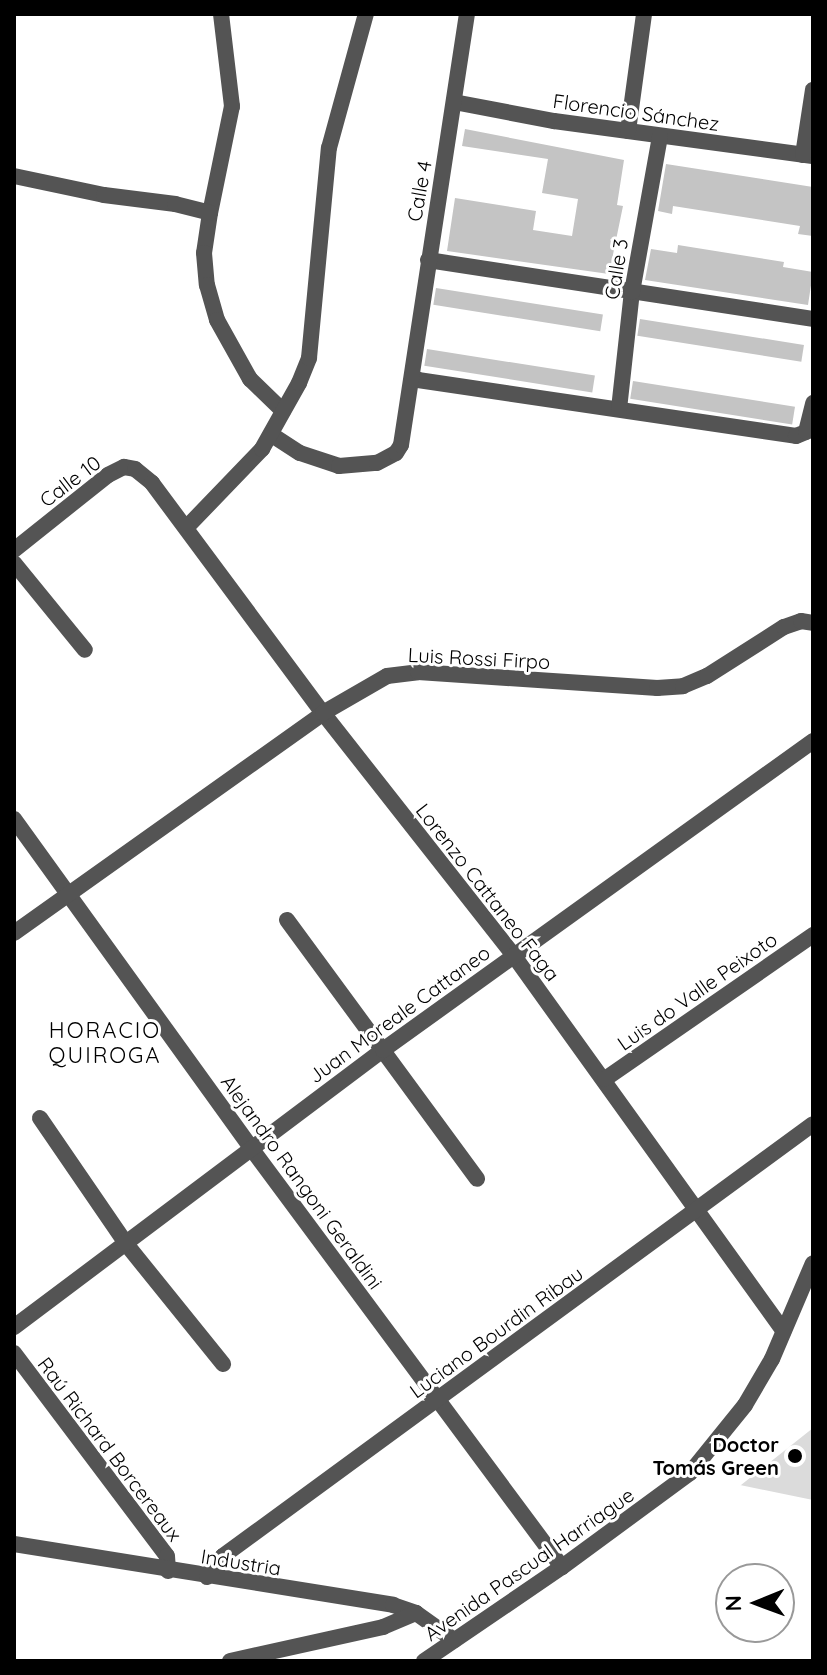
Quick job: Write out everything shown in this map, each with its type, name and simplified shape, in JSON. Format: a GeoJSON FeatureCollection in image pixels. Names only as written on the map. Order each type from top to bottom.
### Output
{"type":"FeatureCollection","features":[{"type":"Feature","properties":{"kind":"street"},"geometry":{"type":"LineString","coordinates":[[221,14],[232,106],[204,253],[207,285],[217,320],[250,379],[283,411]]}},
{"type":"Feature","properties":{"kind":"street"},"geometry":{"type":"LineString","coordinates":[[186,528],[272,435],[309,358],[329,148],[366,14]]}},
{"type":"Feature","properties":{"kind":"street"},"geometry":{"type":"LineString","coordinates":[[628,131],[644,14]]}},
{"type":"Feature","properties":{"kind":"street","name":"Calle 4"},"geometry":{"type":"LineString","coordinates":[[272,435],[300,453],[339,466],[388,459],[401,445],[454,102],[462,15]]}},
{"type":"Feature","properties":{"kind":"street"},"geometry":{"type":"LineString","coordinates":[[808,156],[813,90]]}},
{"type":"Feature","properties":{"kind":"street","name":"Florencio Sánchez"},"geometry":{"type":"LineString","coordinates":[[454,102],[660,136],[808,156]]}},
{"type":"Feature","properties":{"kind":"street","name":"Calle 3"},"geometry":{"type":"LineString","coordinates":[[619,409],[632,292],[660,136]]}},
{"type":"Feature","properties":{"kind":"street"},"geometry":{"type":"LineString","coordinates":[[14,176],[210,213]]}},
{"type":"Feature","properties":{"kind":"street"},"geometry":{"type":"LineString","coordinates":[[428,260],[813,319]]}},
{"type":"Feature","properties":{"kind":"street"},"geometry":{"type":"LineString","coordinates":[[412,376],[418,380],[796,436],[806,432],[813,403]]}},
{"type":"Feature","properties":{"kind":"street","name":"Calle 10"},"geometry":{"type":"LineString","coordinates":[[14,550],[108,475],[124,467],[135,469],[152,483]]}},
{"type":"Feature","properties":{"kind":"street","name":"Lorenzo Cattaneo Faga"},"geometry":{"type":"LineString","coordinates":[[152,483],[323,713],[514,956],[783,1331]]}},
{"type":"Feature","properties":{"kind":"street"},"geometry":{"type":"LineString","coordinates":[[14,563],[85,650]]}},
{"type":"Feature","properties":{"kind":"street","name":"Luis Rossi Firpo"},"geometry":{"type":"LineString","coordinates":[[14,933],[323,713],[387,676],[418,672],[657,688],[683,686],[707,676],[784,627],[801,621],[813,623]]}},
{"type":"Feature","properties":{"kind":"street","name":"Juan Moreale Cattaneo"},"geometry":{"type":"LineString","coordinates":[[14,1327],[383,1050],[813,741]]}},
{"type":"Feature","properties":{"kind":"street","name":"Alejandro Rangoni Geraldini"},"geometry":{"type":"LineString","coordinates":[[14,819],[251,1148],[562,1567]]}},
{"type":"Feature","properties":{"kind":"street"},"geometry":{"type":"LineString","coordinates":[[287,920],[477,1179]]}},
{"type":"Feature","properties":{"kind":"street","name":"Luis do Valle Peixoto"},"geometry":{"type":"LineString","coordinates":[[605,1079],[813,935]]}},
{"type":"Feature","properties":{"kind":"street"},"geometry":{"type":"LineString","coordinates":[[40,1118],[127,1245],[223,1364]]}},
{"type":"Feature","properties":{"kind":"street","name":"Luciano Bourdin Ribau"},"geometry":{"type":"LineString","coordinates":[[207,1577],[223,1556],[813,1124]]}},
{"type":"Feature","properties":{"kind":"street","name":"Avenida Pascual Harriague"},"geometry":{"type":"LineString","coordinates":[[424,1661],[562,1567],[690,1473],[745,1405],[813,1263]]}},
{"type":"Feature","properties":{"kind":"street","name":"Raú Richard Borcereaux"},"geometry":{"type":"LineString","coordinates":[[14,1353],[167,1556],[168,1571]]}},
{"type":"Feature","properties":{"kind":"street","name":"Industria"},"geometry":{"type":"LineString","coordinates":[[14,1544],[393,1605],[416,1613],[454,1640]]}},
{"type":"Feature","properties":{"kind":"street"},"geometry":{"type":"LineString","coordinates":[[230,1661],[383,1627],[416,1613]]}},
{"type":"Feature","properties":{"kind":"shaded area","name":"Doctor Tomás Green"},"geometry":{"type":"Polygon","coordinates":[[[813,1428],[813,1500],[740,1485],[741,1485],[813,1428]]]}},
{"type":"Feature","properties":{"kind":"building"},"geometry":{"type":"Polygon","coordinates":[[[465,129],[624,160],[617,205],[623,206],[609,274],[447,251],[455,198],[536,211],[533,230],[572,236],[578,199],[542,193],[548,159],[462,146],[465,129]]]}},
{"type":"Feature","properties":{"kind":"building"},"geometry":{"type":"Polygon","coordinates":[[[666,164],[813,187],[813,236],[798,234],[800,226],[673,206],[672,214],[658,211],[666,164]]]}},
{"type":"Feature","properties":{"kind":"building"},"geometry":{"type":"Polygon","coordinates":[[[678,245],[784,262],[783,267],[813,272],[808,305],[645,280],[651,249],[677,253],[678,245]]]}},
{"type":"Feature","properties":{"kind":"building"},"geometry":{"type":"Polygon","coordinates":[[[436,288],[603,314],[600,331],[433,305],[436,288]]]}},
{"type":"Feature","properties":{"kind":"building"},"geometry":{"type":"Polygon","coordinates":[[[640,319],[804,345],[801,362],[637,336],[640,319]]]}},
{"type":"Feature","properties":{"kind":"building"},"geometry":{"type":"Polygon","coordinates":[[[427,349],[595,376],[592,392],[424,366],[427,349]]]}},
{"type":"Feature","properties":{"kind":"building"},"geometry":{"type":"Polygon","coordinates":[[[633,381],[795,407],[792,424],[630,399],[633,381]]]}},
{"type":"Feature","properties":{"kind":"place","name":"Doctor Tomás Green"},"geometry":{"type":"Point","coordinates":[795,1456]}},
{"type":"Feature","properties":{"kind":"district","name":"HORACIO QUIROGA"},"geometry":{"type":"Point","coordinates":[105,1042]}}]}
